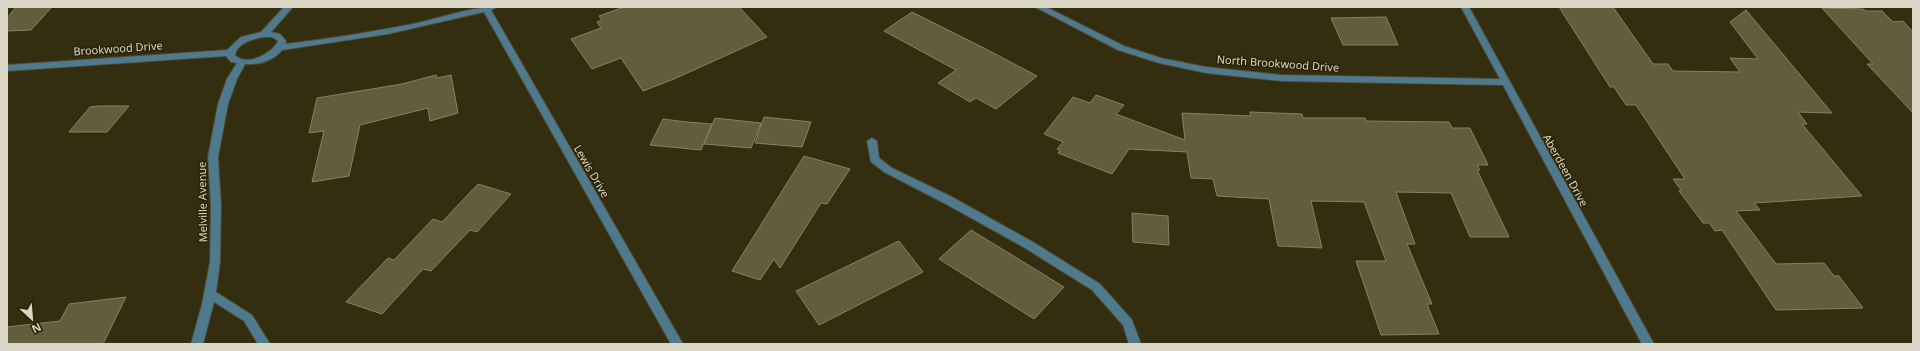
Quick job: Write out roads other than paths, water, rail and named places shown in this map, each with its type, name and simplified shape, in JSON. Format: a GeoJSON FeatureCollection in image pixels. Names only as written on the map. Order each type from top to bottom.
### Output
{"type":"FeatureCollection","features":[{"type":"Feature","properties":{"kind":"street"},"geometry":{"type":"LineString","coordinates":[[264,34],[289,7]]}},
{"type":"Feature","properties":{"kind":"street","name":"North Brookwood Drive"},"geometry":{"type":"LineString","coordinates":[[1039,7],[1121,48],[1159,60],[1206,70],[1282,78],[1504,82]]}},
{"type":"Feature","properties":{"kind":"street","name":"Aberdeen Drive"},"geometry":{"type":"LineString","coordinates":[[1465,7],[1504,82],[1648,344]]}},
{"type":"Feature","properties":{"kind":"street"},"geometry":{"type":"LineString","coordinates":[[281,47],[282,42],[280,37],[274,34],[264,34],[244,39],[236,45],[230,53],[234,60],[250,62],[264,59],[281,47],[379,34],[490,8]]}},
{"type":"Feature","properties":{"kind":"street","name":"Lewis Drive"},"geometry":{"type":"LineString","coordinates":[[490,8],[677,344]]}},
{"type":"Feature","properties":{"kind":"street","name":"Brookwood Drive"},"geometry":{"type":"LineString","coordinates":[[7,68],[230,53]]}},
{"type":"Feature","properties":{"kind":"street","name":"Melville Avenue"},"geometry":{"type":"LineString","coordinates":[[197,344],[210,294],[215,262],[216,206],[214,158],[223,104],[232,80],[242,62]]}},
{"type":"Feature","properties":{"kind":"street"},"geometry":{"type":"LineString","coordinates":[[872,141],[874,160],[888,170],[948,200],[1023,242],[1096,287],[1128,323],[1136,344]]}},
{"type":"Feature","properties":{"kind":"street"},"geometry":{"type":"LineString","coordinates":[[210,294],[248,318],[264,344]]}}]}
